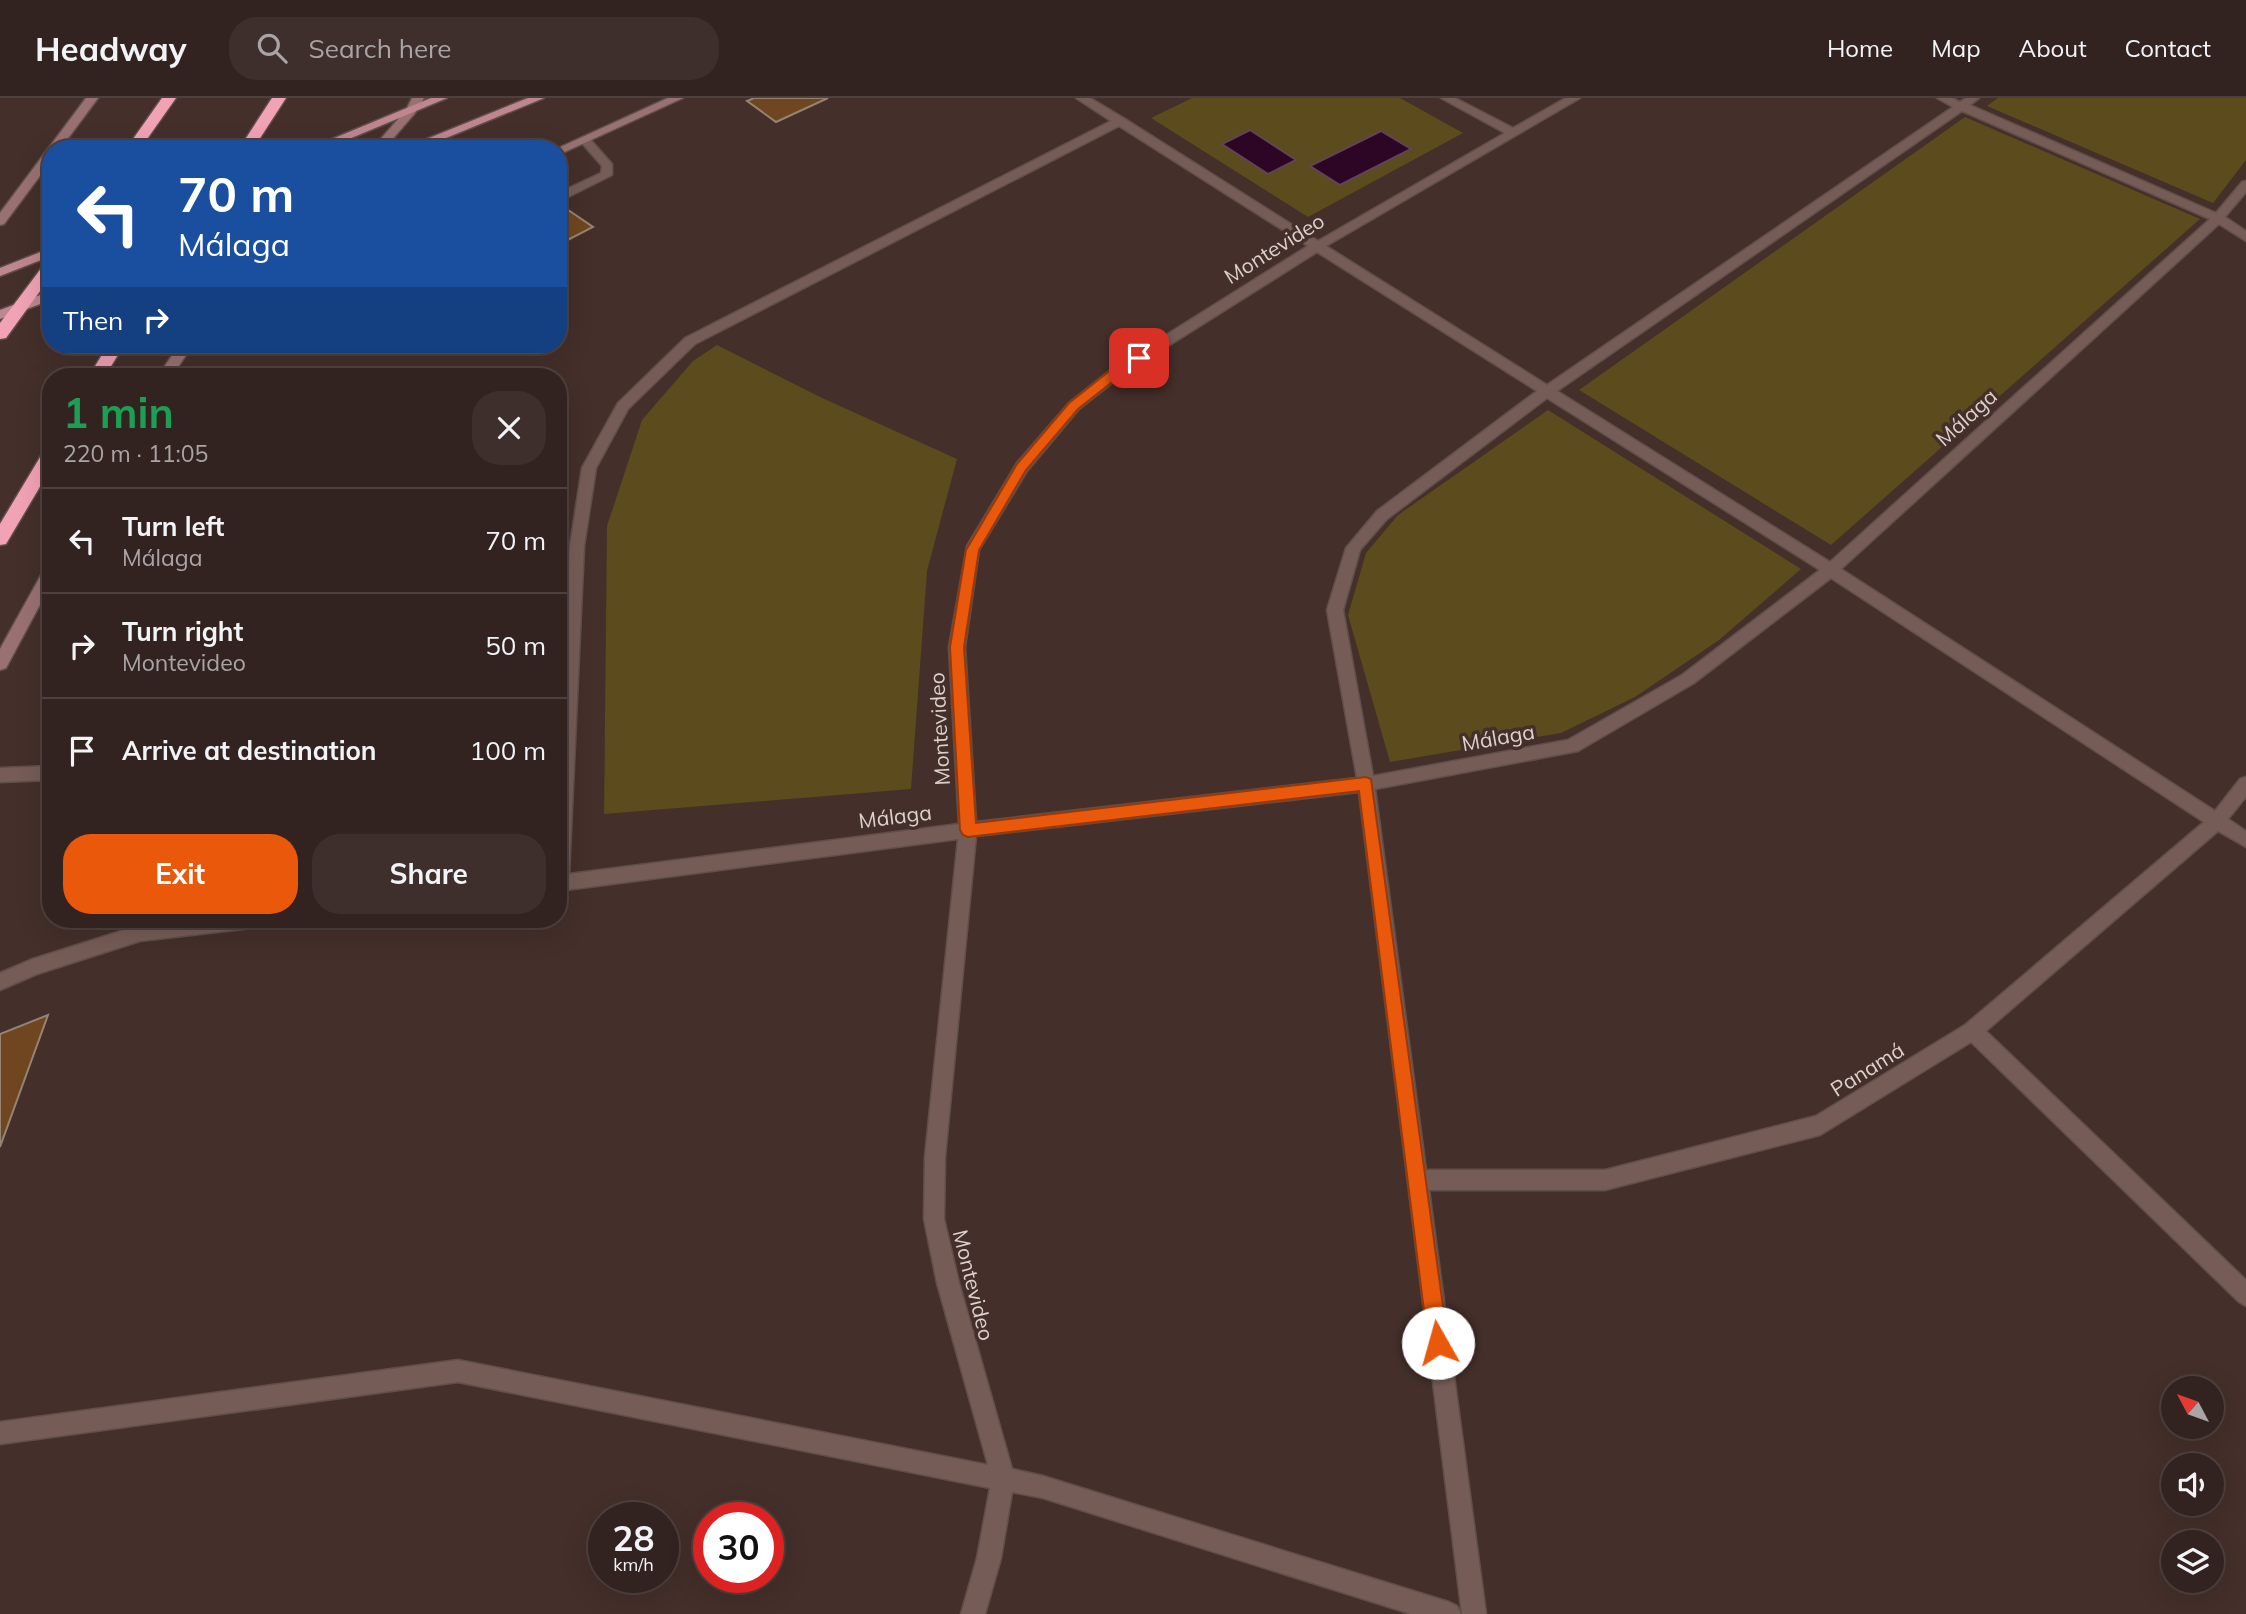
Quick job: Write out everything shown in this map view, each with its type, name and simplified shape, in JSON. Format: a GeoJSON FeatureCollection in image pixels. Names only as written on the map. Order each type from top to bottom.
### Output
{"type":"FeatureCollection","features":[{"type":"Feature","properties":{"kind":"highway"},"geometry":{"type":"LineString","coordinates":[[139,140],[169,98]]}},
{"type":"Feature","properties":{"kind":"highway"},"geometry":{"type":"LineString","coordinates":[[252,140],[279,98]]}},
{"type":"Feature","properties":{"kind":"highway"},"geometry":{"type":"LineString","coordinates":[[0,334],[42,277]]}},
{"type":"Feature","properties":{"kind":"highway"},"geometry":{"type":"LineString","coordinates":[[0,539],[42,468]]}},
{"type":"Feature","properties":{"kind":"main road"},"geometry":{"type":"LineString","coordinates":[[61,140],[92,98]]}},
{"type":"Feature","properties":{"kind":"main road"},"geometry":{"type":"LineString","coordinates":[[386,140],[411,111],[418,98]]}},
{"type":"Feature","properties":{"kind":"main road"},"geometry":{"type":"LineString","coordinates":[[337,140],[441,98]]}},
{"type":"Feature","properties":{"kind":"main road"},"geometry":{"type":"LineString","coordinates":[[431,140],[538,98]]}},
{"type":"Feature","properties":{"kind":"main road"},"geometry":{"type":"LineString","coordinates":[[567,148],[677,98]]}},
{"type":"Feature","properties":{"kind":"main road"},"geometry":{"type":"LineString","coordinates":[[0,221],[42,165]]}},
{"type":"Feature","properties":{"kind":"main road"},"geometry":{"type":"LineString","coordinates":[[0,272],[42,256]]}},
{"type":"Feature","properties":{"kind":"main road"},"geometry":{"type":"LineString","coordinates":[[0,315],[42,299]]}},
{"type":"Feature","properties":{"kind":"main road"},"geometry":{"type":"LineString","coordinates":[[0,664],[42,587]]}},
{"type":"Feature","properties":{"kind":"street"},"geometry":{"type":"LineString","coordinates":[[1082,98],[1831,570],[2246,840]]}},
{"type":"Feature","properties":{"kind":"street"},"geometry":{"type":"LineString","coordinates":[[1447,98],[1514,133]]}},
{"type":"Feature","properties":{"kind":"street","name":"Montevideo"},"geometry":{"type":"LineString","coordinates":[[973,1614],[989,1558],[1003,1479],[948,1283],[934,1219],[935,1157],[968,830],[957,647],[972,550],[1022,467],[1074,406],[1117,372],[1317,247],[1574,98]]}},
{"type":"Feature","properties":{"kind":"street"},"geometry":{"type":"LineString","coordinates":[[1943,98],[2218,218],[2246,237]]}},
{"type":"Feature","properties":{"kind":"street"},"geometry":{"type":"LineString","coordinates":[[1474,1614],[1366,784],[1335,610],[1353,548],[1382,515],[1547,391],[1973,98]]}},
{"type":"Feature","properties":{"kind":"street"},"geometry":{"type":"LineString","coordinates":[[567,733],[577,546],[589,468],[623,405],[690,341],[1121,121]]}},
{"type":"Feature","properties":{"kind":"street"},"geometry":{"type":"LineString","coordinates":[[567,194],[606,175],[609,170],[585,139]]}},
{"type":"Feature","properties":{"kind":"street","name":"Málaga"},"geometry":{"type":"LineString","coordinates":[[567,881],[968,830],[1366,784],[1572,746],[1688,679],[1831,570],[2218,218],[2246,185]]}},
{"type":"Feature","properties":{"kind":"street"},"geometry":{"type":"LineString","coordinates":[[0,775],[42,773]]}},
{"type":"Feature","properties":{"kind":"street","name":"Panamá"},"geometry":{"type":"LineString","coordinates":[[1417,1180],[1605,1180],[1820,1125],[1972,1031],[2218,820],[2246,784]]}},
{"type":"Feature","properties":{"kind":"street"},"geometry":{"type":"LineString","coordinates":[[0,982],[33,967],[140,933],[183,928]]}},
{"type":"Feature","properties":{"kind":"street"},"geometry":{"type":"LineString","coordinates":[[1972,1031],[2246,1295]]}},
{"type":"Feature","properties":{"kind":"street"},"geometry":{"type":"LineString","coordinates":[[0,1433],[458,1371],[1043,1487],[1449,1614]]}},
{"type":"Feature","properties":{"kind":"shaded area"},"geometry":{"type":"Polygon","coordinates":[[[1192,98],[1400,98],[1463,133],[1308,217],[1151,118],[1192,98]]]}},
{"type":"Feature","properties":{"kind":"shaded area"},"geometry":{"type":"Polygon","coordinates":[[[1998,98],[2246,98],[2246,160],[2213,203],[1987,106],[1998,98]]]}},
{"type":"Feature","properties":{"kind":"shaded area"},"geometry":{"type":"Polygon","coordinates":[[[1965,117],[2200,219],[1831,545],[1579,390],[1965,117]]]}},
{"type":"Feature","properties":{"kind":"shaded area"},"geometry":{"type":"Polygon","coordinates":[[[1250,130],[1296,160],[1268,174],[1222,144],[1250,130]]]}},
{"type":"Feature","properties":{"kind":"shaded area"},"geometry":{"type":"Polygon","coordinates":[[[1381,131],[1411,149],[1340,185],[1310,166],[1381,131]]]}},
{"type":"Feature","properties":{"kind":"shaded area"},"geometry":{"type":"Polygon","coordinates":[[[717,345],[820,397],[957,459],[927,571],[911,789],[604,814],[607,526],[642,420],[693,361],[717,345]]]}},
{"type":"Feature","properties":{"kind":"shaded area"},"geometry":{"type":"Polygon","coordinates":[[[1548,410],[1801,569],[1719,640],[1635,697],[1561,733],[1390,762],[1348,615],[1366,553],[1398,515],[1548,410]]]}},
{"type":"Feature","properties":{"kind":"building"},"geometry":{"type":"Polygon","coordinates":[[[754,98],[828,98],[776,122],[747,101],[754,98]]]}},
{"type":"Feature","properties":{"kind":"building"},"geometry":{"type":"Polygon","coordinates":[[[567,209],[593,227],[567,240],[567,209]]]}},
{"type":"Feature","properties":{"kind":"building"},"geometry":{"type":"Polygon","coordinates":[[[48,1015],[0,1147],[0,1034],[48,1015]]]}},
{"type":"Feature","properties":{"kind":"route"},"geometry":{"type":"LineString","coordinates":[[1139,358],[1074,406],[1022,467],[972,550],[957,647],[968,830],[1366,784],[1438,1343]]}}]}
